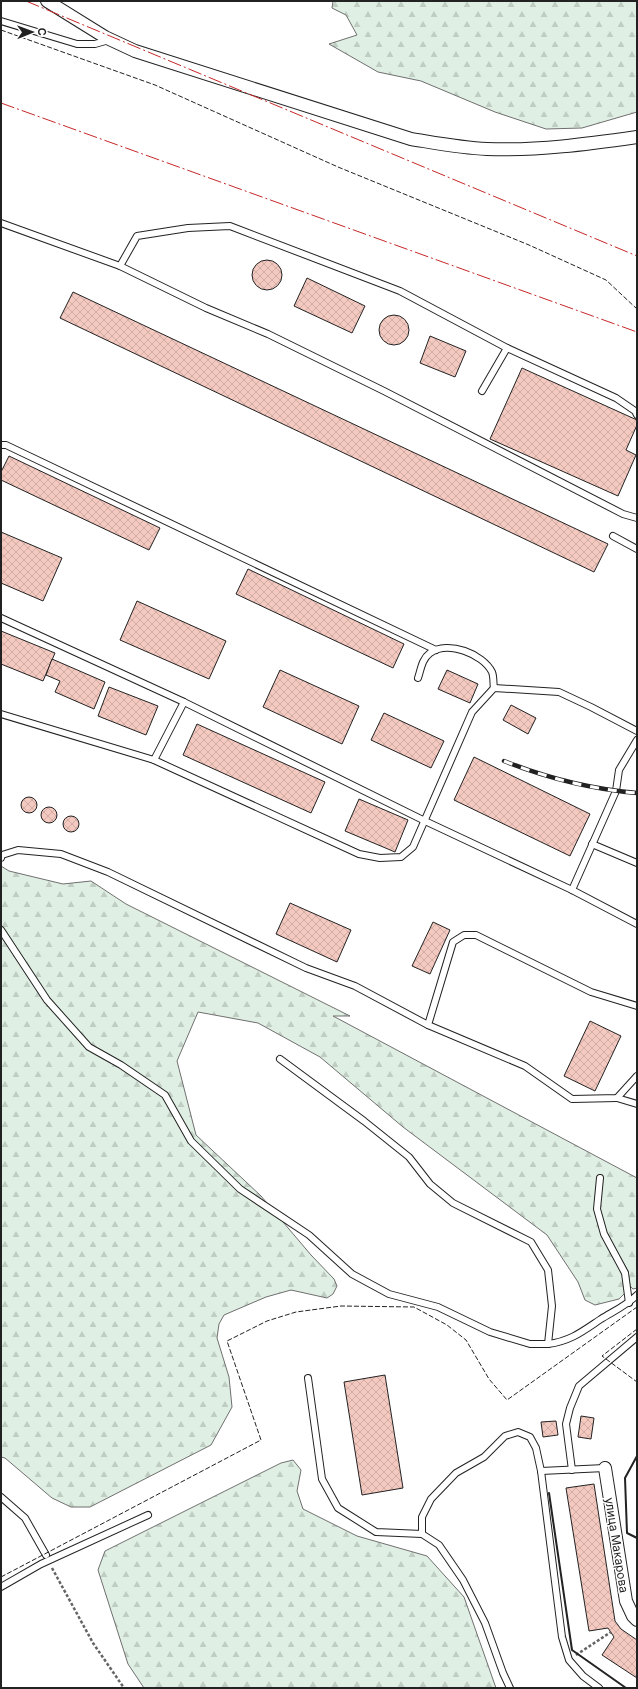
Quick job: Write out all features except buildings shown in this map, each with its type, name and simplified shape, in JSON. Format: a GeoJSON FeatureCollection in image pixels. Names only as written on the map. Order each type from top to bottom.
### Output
{"type":"FeatureCollection","features":[{"type":"Feature","properties":{"kind":"street"},"geometry":{"type":"LineString","coordinates":[[47,1],[110,40],[135,51],[411,139],[447,145],[487,149],[529,149],[590,144],[637,137]]}},
{"type":"Feature","properties":{"kind":"street","name":"улица Макарова"},"geometry":{"type":"LineString","coordinates":[[605,1468],[626,1601],[633,1616],[637,1620]]}},
{"type":"Feature","properties":{"kind":"lane"},"geometry":{"type":"LineString","coordinates":[[1,21],[77,44],[95,44],[110,40]]}},
{"type":"Feature","properties":{"kind":"lane"},"geometry":{"type":"LineString","coordinates":[[1,223],[120,266],[206,308],[268,334],[623,514],[637,518]]}},
{"type":"Feature","properties":{"kind":"lane"},"geometry":{"type":"LineString","coordinates":[[120,266],[137,236],[188,228],[230,226],[400,291],[507,348],[616,398],[637,414]]}},
{"type":"Feature","properties":{"kind":"lane"},"geometry":{"type":"LineString","coordinates":[[482,391],[507,348]]}},
{"type":"Feature","properties":{"kind":"lane"},"geometry":{"type":"LineString","coordinates":[[1,445],[6,445],[436,650]]}},
{"type":"Feature","properties":{"kind":"lane"},"geometry":{"type":"LineString","coordinates":[[613,536],[637,549]]}},
{"type":"Feature","properties":{"kind":"lane"},"geometry":{"type":"LineString","coordinates":[[1,618],[184,702],[425,821],[572,890],[637,924]]}},
{"type":"Feature","properties":{"kind":"lane"},"geometry":{"type":"LineString","coordinates":[[1,714],[154,760],[359,854],[380,858],[401,857],[412,847],[425,821],[472,712],[494,688],[493,674],[485,663],[462,649],[450,646],[430,653],[423,662],[418,678]]}},
{"type":"Feature","properties":{"kind":"lane"},"geometry":{"type":"LineString","coordinates":[[494,688],[559,692],[637,731]]}},
{"type":"Feature","properties":{"kind":"lane"},"geometry":{"type":"LineString","coordinates":[[154,760],[184,702]]}},
{"type":"Feature","properties":{"kind":"lane"},"geometry":{"type":"LineString","coordinates":[[572,890],[616,791],[620,770],[637,740]]}},
{"type":"Feature","properties":{"kind":"lane"},"geometry":{"type":"LineString","coordinates":[[592,844],[637,864]]}},
{"type":"Feature","properties":{"kind":"lane"},"geometry":{"type":"LineString","coordinates":[[1,858],[2,855],[18,850],[61,854],[108,872],[306,968],[355,986],[428,1025],[525,1066],[572,1099],[617,1098],[637,1104]]}},
{"type":"Feature","properties":{"kind":"lane"},"geometry":{"type":"LineString","coordinates":[[1,930],[47,1000],[89,1047],[165,1095],[191,1141],[240,1189],[309,1236],[352,1274],[389,1294],[438,1306],[490,1332],[530,1344],[560,1342],[576,1336],[629,1302],[637,1295]]}},
{"type":"Feature","properties":{"kind":"lane"},"geometry":{"type":"LineString","coordinates":[[428,1025],[453,942],[464,935],[476,935],[591,992],[637,1006]]}},
{"type":"Feature","properties":{"kind":"lane"},"geometry":{"type":"LineString","coordinates":[[280,1059],[364,1121],[409,1157],[430,1184],[453,1203],[531,1242],[548,1270],[552,1306],[548,1344]]}},
{"type":"Feature","properties":{"kind":"lane"},"geometry":{"type":"LineString","coordinates":[[617,1098],[637,1076]]}},
{"type":"Feature","properties":{"kind":"lane"},"geometry":{"type":"LineString","coordinates":[[600,1178],[597,1209],[604,1234],[625,1273],[629,1302]]}},
{"type":"Feature","properties":{"kind":"lane"},"geometry":{"type":"LineString","coordinates":[[572,1470],[566,1424],[570,1408],[579,1386],[637,1338]]}},
{"type":"Feature","properties":{"kind":"lane"},"geometry":{"type":"LineString","coordinates":[[308,1378],[322,1480],[338,1508],[376,1532],[422,1534],[439,1545],[463,1580],[485,1624],[503,1674],[510,1688]]}},
{"type":"Feature","properties":{"kind":"lane"},"geometry":{"type":"LineString","coordinates":[[422,1534],[422,1517],[431,1499],[456,1473],[484,1458],[505,1436],[518,1432],[530,1437],[536,1448],[541,1471],[562,1637],[569,1660],[583,1676],[600,1688]]}},
{"type":"Feature","properties":{"kind":"lane"},"geometry":{"type":"LineString","coordinates":[[541,1471],[605,1468]]}},
{"type":"Feature","properties":{"kind":"lane"},"geometry":{"type":"LineString","coordinates":[[1,1497],[25,1518],[47,1558]]}},
{"type":"Feature","properties":{"kind":"lane"},"geometry":{"type":"LineString","coordinates":[[1,1587],[47,1558],[148,1515]]}},
{"type":"Feature","properties":{"kind":"path"},"geometry":{"type":"LineString","coordinates":[[47,1558],[94,1643],[124,1688]]}},
{"type":"Feature","properties":{"kind":"path"},"geometry":{"type":"LineString","coordinates":[[569,1660],[610,1632]]}},
{"type":"Feature","properties":{"kind":"green space"},"geometry":{"type":"Polygon","coordinates":[[[333,1],[637,1],[637,112],[582,128],[546,129],[495,112],[421,81],[378,72],[329,44],[357,35],[346,15],[332,8],[333,1]]]}},
{"type":"Feature","properties":{"kind":"green space"},"geometry":{"type":"Polygon","coordinates":[[[1,866],[9,871],[63,884],[91,881],[126,904],[350,1016],[333,1016],[637,1178],[637,1288],[633,1289],[630,1286],[628,1271],[606,1234],[623,1273],[625,1293],[619,1299],[595,1305],[585,1300],[578,1282],[547,1235],[403,1127],[320,1057],[258,1023],[198,1012],[177,1061],[196,1135],[261,1196],[311,1255],[334,1279],[337,1286],[333,1294],[327,1298],[291,1290],[266,1297],[224,1315],[219,1324],[217,1338],[229,1377],[232,1407],[211,1445],[90,1507],[71,1507],[52,1498],[5,1458],[1,1457],[1,866]]]}},
{"type":"Feature","properties":{"kind":"green space"},"geometry":{"type":"Polygon","coordinates":[[[293,1460],[301,1470],[297,1491],[303,1509],[357,1536],[427,1556],[464,1597],[496,1688],[144,1688],[128,1664],[98,1570],[105,1551],[281,1463],[293,1460]]]}},
{"type":"Feature","properties":{"kind":"railway"},"geometry":{"type":"LineString","coordinates":[[504,761],[536,773],[569,782],[602,789],[637,793]]}},
{"type":"Feature","properties":{"kind":"fence"},"geometry":{"type":"LineString","coordinates":[[1,30],[155,85],[338,167],[529,245],[606,280],[637,309]]}},
{"type":"Feature","properties":{"kind":"fence"},"geometry":{"type":"LineString","coordinates":[[1,1577],[261,1440],[227,1341],[267,1321],[296,1312],[341,1306],[414,1307],[447,1325],[466,1340],[489,1379],[507,1400],[637,1307]]}},
{"type":"Feature","properties":{"kind":"fence"},"geometry":{"type":"LineString","coordinates":[[637,1329],[602,1356],[637,1382]]}},
{"type":"Feature","properties":{"kind":"wall"},"geometry":{"type":"LineString","coordinates":[[637,1456],[625,1478],[627,1533],[637,1538]]}},
{"type":"Feature","properties":{"kind":"wall"},"geometry":{"type":"LineString","coordinates":[[549,1493],[572,1650],[626,1688]]}},
{"type":"Feature","properties":{"kind":"power"},"geometry":{"type":"LineString","coordinates":[[26,1],[637,256]]}},
{"type":"Feature","properties":{"kind":"power"},"geometry":{"type":"LineString","coordinates":[[1,103],[637,332]]}}]}
